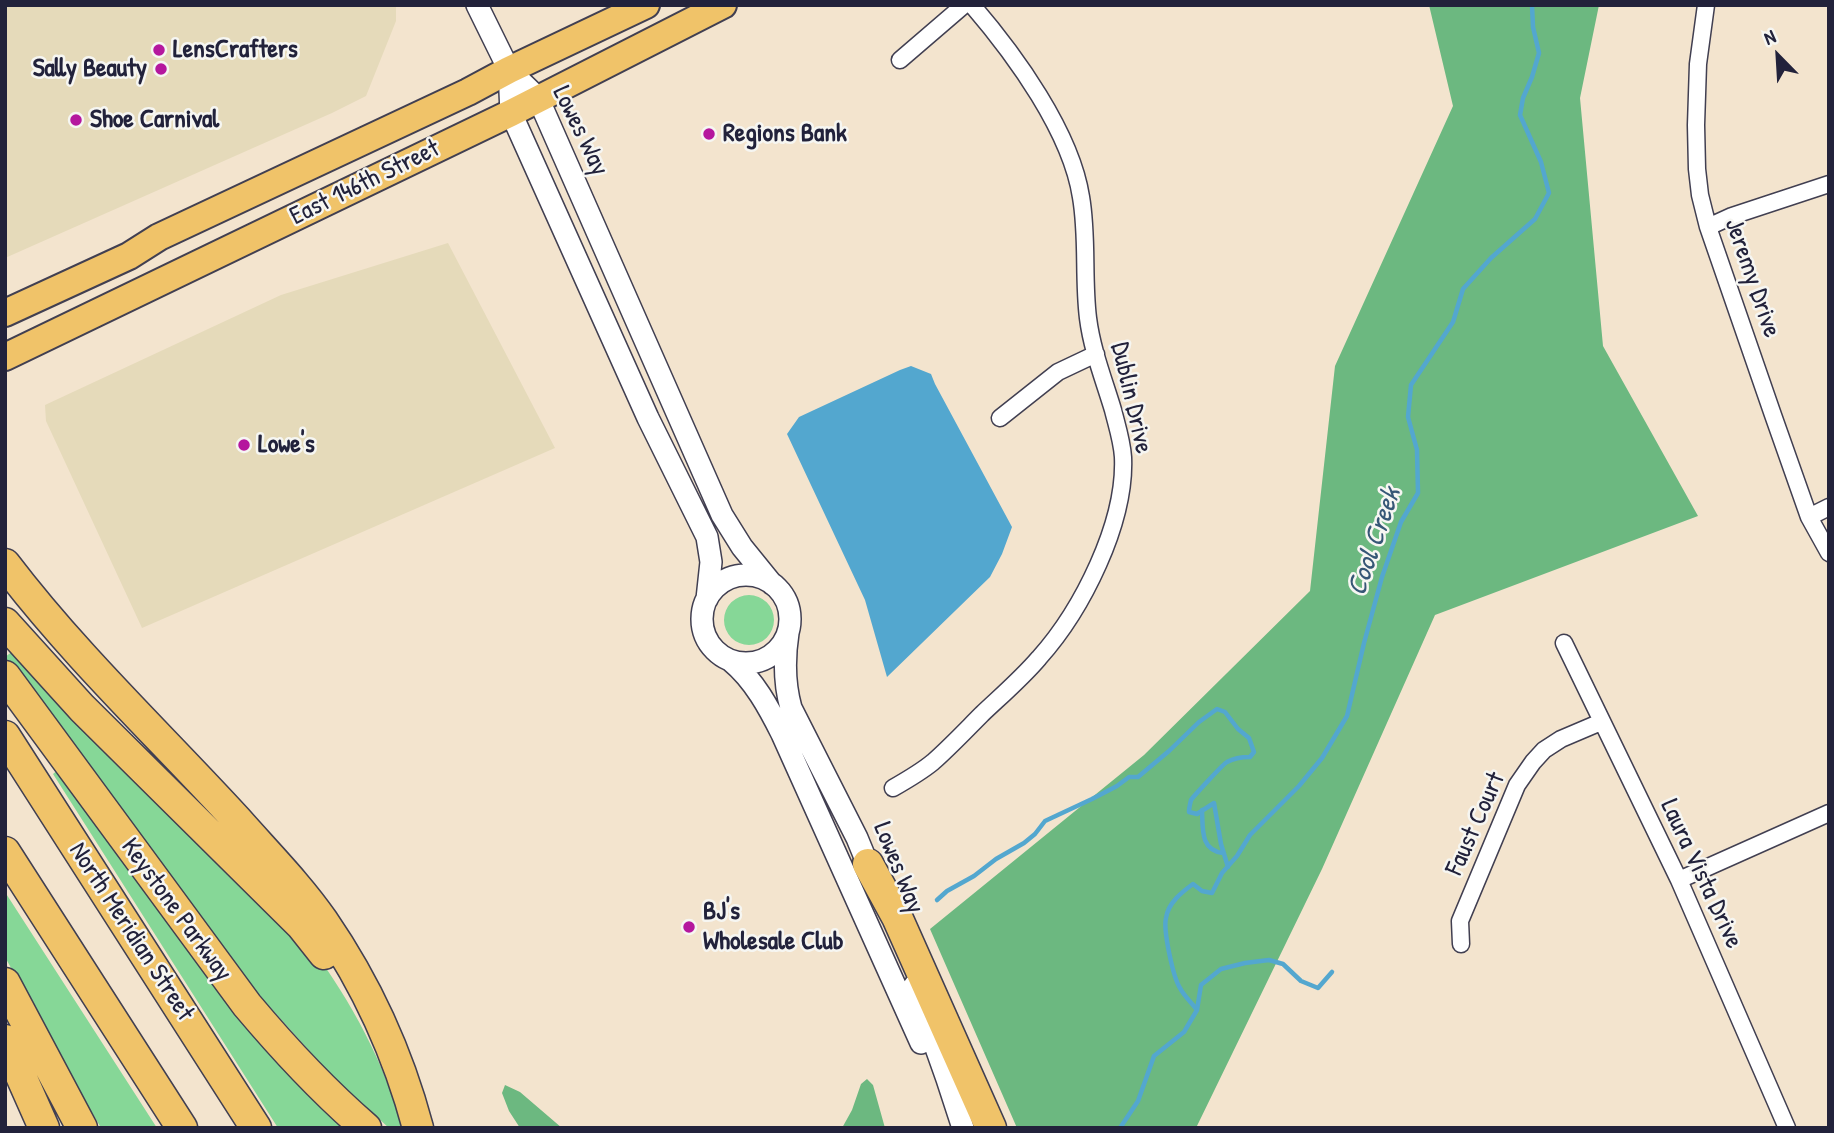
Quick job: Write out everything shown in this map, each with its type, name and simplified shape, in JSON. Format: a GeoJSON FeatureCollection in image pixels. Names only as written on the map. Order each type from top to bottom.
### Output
{"type":"FeatureCollection","features":[{"type":"Feature","properties":{"kind":"highway"},"geometry":{"type":"LineString","coordinates":[[5,564],[70,643],[128,707],[195,774],[323,920],[360,980],[391,1043],[400,1067],[415,1128]]}},
{"type":"Feature","properties":{"kind":"highway"},"geometry":{"type":"LineString","coordinates":[[5,622],[82,708],[300,925],[324,953],[373,1028],[415,1128]]}},
{"type":"Feature","properties":{"kind":"highway","name":"Keystone Parkway"},"geometry":{"type":"LineString","coordinates":[[5,676],[247,1005],[312,1078],[366,1128]]}},
{"type":"Feature","properties":{"kind":"highway","name":"North Meridian Street"},"geometry":{"type":"LineString","coordinates":[[5,736],[256,1128]]}},
{"type":"Feature","properties":{"kind":"highway"},"geometry":{"type":"LineString","coordinates":[[5,852],[181,1128]]}},
{"type":"Feature","properties":{"kind":"highway"},"geometry":{"type":"LineString","coordinates":[[869,864],[897,918],[976,1126]]}},
{"type":"Feature","properties":{"kind":"highway"},"geometry":{"type":"LineString","coordinates":[[5,983],[82,1128]]}},
{"type":"Feature","properties":{"kind":"highway"},"geometry":{"type":"LineString","coordinates":[[5,1040],[44,1128]]}},
{"type":"Feature","properties":{"kind":"highway"},"geometry":{"type":"LineString","coordinates":[[5,1093],[26,1128]]}},
{"type":"Feature","properties":{"kind":"main road","name":"East 146th Street"},"geometry":{"type":"LineString","coordinates":[[5,313],[129,256],[159,237],[646,5]]}},
{"type":"Feature","properties":{"kind":"main road","name":"East 146th Street"},"geometry":{"type":"LineString","coordinates":[[5,356],[511,113],[723,5]]}},
{"type":"Feature","properties":{"kind":"street"},"geometry":{"type":"LineString","coordinates":[[477,5],[509,70]]}},
{"type":"Feature","properties":{"kind":"street"},"geometry":{"type":"LineString","coordinates":[[900,60],[964,5]]}},
{"type":"Feature","properties":{"kind":"street","name":"Dublin Drive"},"geometry":{"type":"LineString","coordinates":[[893,788],[933,762],[1039,659],[1076,609],[1105,547],[1116,514],[1121,487],[1123,457],[1120,435],[1088,317],[1081,197],[1072,158],[1029,81],[972,5]]}},
{"type":"Feature","properties":{"kind":"street","name":"Jeremy Drive"},"geometry":{"type":"LineString","coordinates":[[1706,5],[1698,64],[1696,147],[1700,195],[1708,227],[1810,517],[1829,553]]}},
{"type":"Feature","properties":{"kind":"street","name":"Lowes Way"},"geometry":{"type":"LineString","coordinates":[[509,70],[538,98],[722,515],[741,547],[779,590],[788,606],[790,624],[785,653],[785,679],[791,708],[869,864]]}},
{"type":"Feature","properties":{"kind":"street","name":"Lowes Way"},"geometry":{"type":"LineString","coordinates":[[509,70],[511,113],[648,418],[707,537],[711,562],[702,619],[705,635],[714,649],[740,668],[755,686],[782,734],[918,1037],[976,1126]]}},
{"type":"Feature","properties":{"kind":"street"},"geometry":{"type":"LineString","coordinates":[[1708,227],[1732,216],[1829,184]]}},
{"type":"Feature","properties":{"kind":"street"},"geometry":{"type":"LineString","coordinates":[[1000,418],[1058,372],[1097,354]]}},
{"type":"Feature","properties":{"kind":"street"},"geometry":{"type":"LineString","coordinates":[[1810,517],[1829,507]]}},
{"type":"Feature","properties":{"kind":"street"},"geometry":{"type":"LineString","coordinates":[[707,599],[722,583],[732,578],[754,576],[772,584]]}},
{"type":"Feature","properties":{"kind":"street"},"geometry":{"type":"LineString","coordinates":[[731,661],[748,663],[765,659],[779,649],[788,633]]}},
{"type":"Feature","properties":{"kind":"street","name":"Laura Vista Drive"},"geometry":{"type":"LineString","coordinates":[[1564,643],[1679,880],[1787,1128]]}},
{"type":"Feature","properties":{"kind":"street","name":"Faust Court"},"geometry":{"type":"LineString","coordinates":[[1461,944],[1460,921],[1517,785],[1544,750],[1561,739],[1601,722]]}},
{"type":"Feature","properties":{"kind":"street"},"geometry":{"type":"LineString","coordinates":[[1679,880],[1829,813]]}},
{"type":"Feature","properties":{"kind":"shaded area"},"geometry":{"type":"Polygon","coordinates":[[[5,5],[396,5],[396,21],[366,96],[5,258],[5,5]]]}},
{"type":"Feature","properties":{"kind":"shaded area","name":"Lowe's"},"geometry":{"type":"Polygon","coordinates":[[[448,243],[555,448],[142,628],[46,421],[45,405],[281,295],[448,243]]]}},
{"type":"Feature","properties":{"kind":"green space"},"geometry":{"type":"Polygon","coordinates":[[[1429,5],[1599,5],[1580,98],[1603,346],[1698,516],[1435,615],[1322,869],[1196,1128],[1017,1128],[930,929],[1144,755],[1310,591],[1335,366],[1453,106],[1429,5]]]}},
{"type":"Feature","properties":{"kind":"green space"},"geometry":{"type":"Polygon","coordinates":[[[749,595],[767,602],[774,620],[767,638],[749,645],[731,638],[724,620],[731,602],[749,595]]]}},
{"type":"Feature","properties":{"kind":"green space"},"geometry":{"type":"Polygon","coordinates":[[[13,651],[311,947],[340,989],[365,1033],[386,1079],[402,1128],[389,1128],[331,1075],[250,985],[5,657],[13,651]]]}},
{"type":"Feature","properties":{"kind":"green space"},"geometry":{"type":"Polygon","coordinates":[[[59,769],[349,1128],[278,1128],[53,774],[59,769]]]}},
{"type":"Feature","properties":{"kind":"green space"},"geometry":{"type":"Polygon","coordinates":[[[5,892],[157,1128],[101,1128],[5,957],[5,892]]]}},
{"type":"Feature","properties":{"kind":"green space"},"geometry":{"type":"Polygon","coordinates":[[[867,1079],[873,1085],[885,1128],[842,1128],[861,1084],[867,1079]]]}},
{"type":"Feature","properties":{"kind":"green space"},"geometry":{"type":"Polygon","coordinates":[[[505,1085],[520,1092],[562,1128],[520,1128],[502,1093],[505,1085]]]}},
{"type":"Feature","properties":{"kind":"water"},"geometry":{"type":"Polygon","coordinates":[[[911,366],[931,374],[1012,527],[990,577],[887,677],[865,600],[787,434],[799,417],[911,366]]]}},
{"type":"Feature","properties":{"kind":"waterway","name":"Cool Creek"},"geometry":{"type":"LineString","coordinates":[[1197,1010],[1182,991],[1174,974],[1165,924],[1167,913],[1176,898],[1193,884],[1202,891],[1212,893],[1222,873],[1250,835],[1299,786],[1322,758],[1347,716],[1382,577],[1401,522],[1418,493],[1417,450],[1408,417],[1411,385],[1453,322],[1463,289],[1491,258],[1535,219],[1549,193],[1541,162],[1520,115],[1523,98],[1539,53],[1533,27],[1532,5]]}},
{"type":"Feature","properties":{"kind":"waterway"},"geometry":{"type":"LineString","coordinates":[[937,900],[1024,843],[1045,821],[1117,786],[1129,777],[1138,777],[1217,709],[1225,712],[1249,738],[1254,752],[1250,757],[1224,764],[1191,800],[1189,812],[1197,814],[1214,803],[1228,867]]}},
{"type":"Feature","properties":{"kind":"waterway"},"geometry":{"type":"LineString","coordinates":[[1202,810],[1204,838],[1210,848],[1223,853]]}},
{"type":"Feature","properties":{"kind":"waterway","name":"Cool Creek"},"geometry":{"type":"LineString","coordinates":[[1120,1128],[1138,1101],[1154,1056],[1184,1032],[1197,1010],[1201,985],[1221,969],[1269,960],[1283,964],[1301,981],[1318,988],[1332,972]]}},
{"type":"Feature","properties":{"kind":"place","name":"LensCrafters"},"geometry":{"type":"Point","coordinates":[159,50]}},
{"type":"Feature","properties":{"kind":"place","name":"Sally Beauty"},"geometry":{"type":"Point","coordinates":[161,69]}},
{"type":"Feature","properties":{"kind":"place","name":"Shoe Carnival"},"geometry":{"type":"Point","coordinates":[76,120]}},
{"type":"Feature","properties":{"kind":"place","name":"Regions Bank"},"geometry":{"type":"Point","coordinates":[709,134]}},
{"type":"Feature","properties":{"kind":"place","name":"Lowe's"},"geometry":{"type":"Point","coordinates":[244,445]}},
{"type":"Feature","properties":{"kind":"place","name":"BJ's Wholesale Club"},"geometry":{"type":"Point","coordinates":[689,927]}}]}
